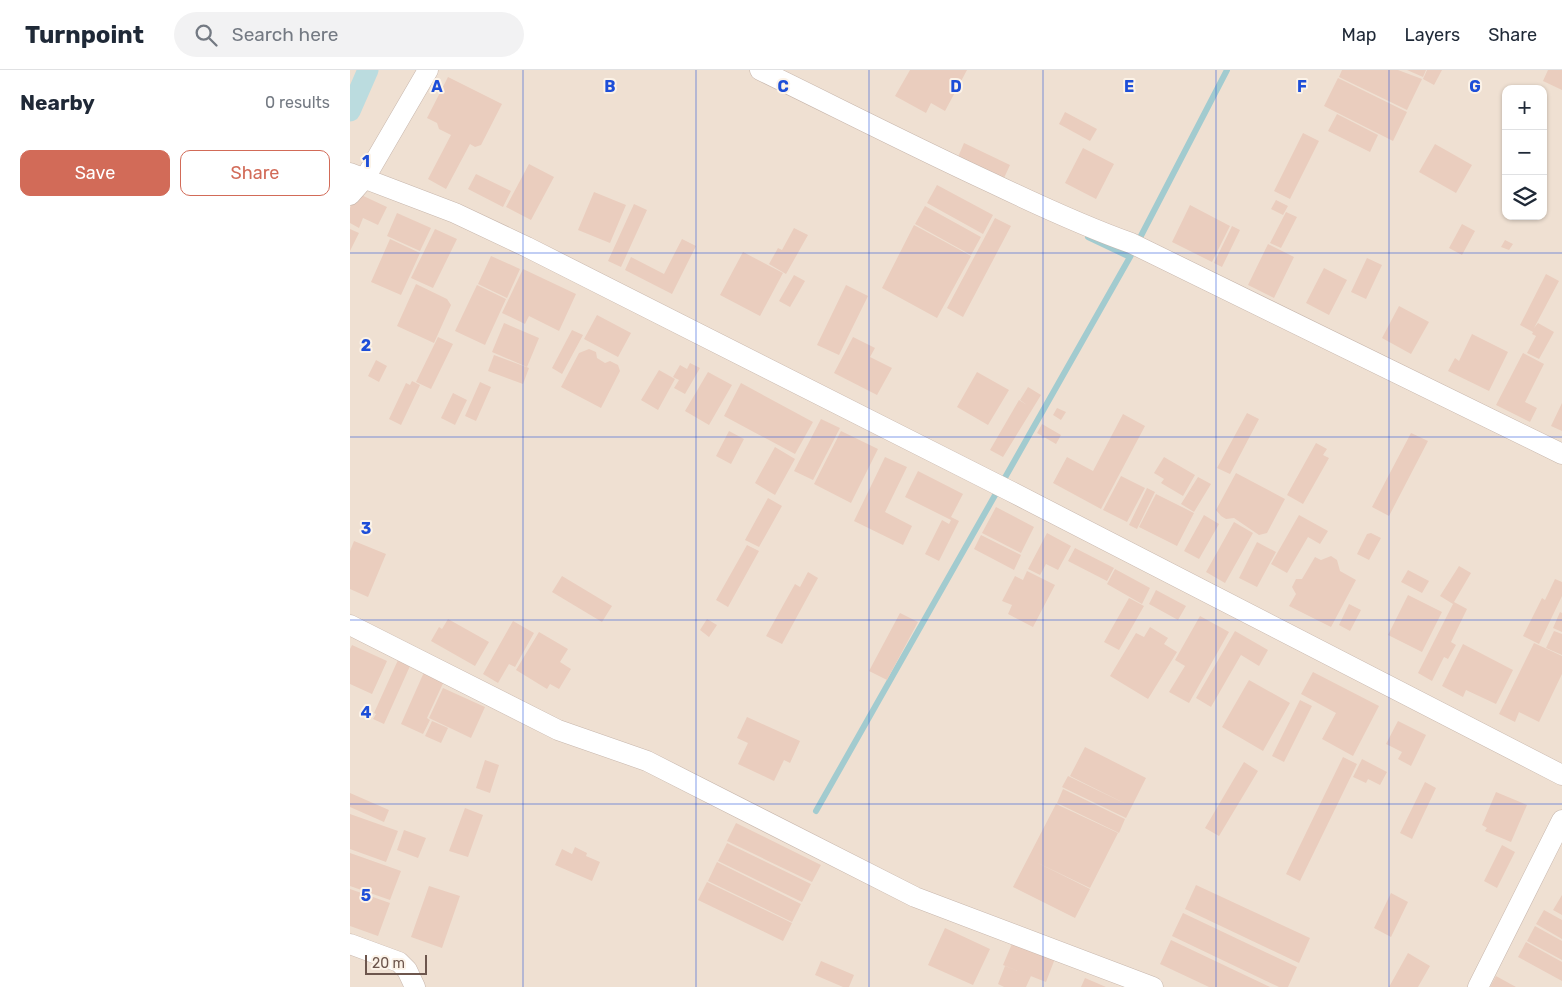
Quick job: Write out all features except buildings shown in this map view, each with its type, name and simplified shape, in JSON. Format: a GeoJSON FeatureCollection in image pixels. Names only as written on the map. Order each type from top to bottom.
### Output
{"type":"FeatureCollection","features":[{"type":"Feature","properties":{"kind":"street"},"geometry":{"type":"LineString","coordinates":[[350,196],[357,176],[428,70]]}},
{"type":"Feature","properties":{"kind":"street"},"geometry":{"type":"LineString","coordinates":[[760,70],[921,150],[1051,211],[1093,230],[1139,246],[1562,454]]}},
{"type":"Feature","properties":{"kind":"street"},"geometry":{"type":"LineString","coordinates":[[357,176],[454,213],[527,247],[990,480],[1562,775]]}},
{"type":"Feature","properties":{"kind":"street"},"geometry":{"type":"LineString","coordinates":[[350,625],[558,730],[647,761],[915,897],[1152,987]]}},
{"type":"Feature","properties":{"kind":"street"},"geometry":{"type":"LineString","coordinates":[[1478,987],[1562,820]]}},
{"type":"Feature","properties":{"kind":"street"},"geometry":{"type":"LineString","coordinates":[[350,944],[399,962],[407,970],[415,987]]}},
{"type":"Feature","properties":{"kind":"shaded area"},"geometry":{"type":"Polygon","coordinates":[[[350,70],[1562,70],[1562,987],[350,987],[350,70]]]}},
{"type":"Feature","properties":{"kind":"waterway"},"geometry":{"type":"LineString","coordinates":[[350,111],[368,70]]}},
{"type":"Feature","properties":{"kind":"waterway"},"geometry":{"type":"LineString","coordinates":[[816,811],[1130,257],[1227,70]]}},
{"type":"Feature","properties":{"kind":"waterway"},"geometry":{"type":"LineString","coordinates":[[1088,237],[1130,257]]}}]}
